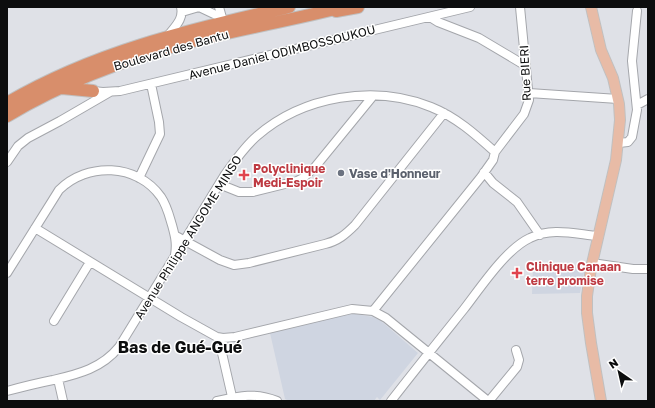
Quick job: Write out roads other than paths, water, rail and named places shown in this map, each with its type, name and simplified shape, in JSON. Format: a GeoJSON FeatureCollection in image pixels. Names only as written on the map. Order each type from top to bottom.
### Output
{"type":"FeatureCollection","features":[{"type":"Feature","properties":{"kind":"highway","name":"Boulevard des Bantu"},"geometry":{"type":"LineString","coordinates":[[7,103],[47,81],[83,65],[124,50],[223,22],[288,7]]}},
{"type":"Feature","properties":{"kind":"highway","name":"Boulevard des Bantu"},"geometry":{"type":"LineString","coordinates":[[7,116],[59,88],[91,74],[141,56],[180,45],[343,7]]}},
{"type":"Feature","properties":{"kind":"highway"},"geometry":{"type":"LineString","coordinates":[[324,12],[358,7]]}},
{"type":"Feature","properties":{"kind":"highway"},"geometry":{"type":"LineString","coordinates":[[91,74],[86,81],[86,85],[93,91]]}},
{"type":"Feature","properties":{"kind":"highway"},"geometry":{"type":"LineString","coordinates":[[59,88],[93,91]]}},
{"type":"Feature","properties":{"kind":"main road"},"geometry":{"type":"LineString","coordinates":[[586,7],[593,47],[603,71],[614,87]]}},
{"type":"Feature","properties":{"kind":"main road"},"geometry":{"type":"LineString","coordinates":[[591,7],[601,50],[610,70],[618,99],[620,120],[619,143],[592,263],[588,289],[587,313],[602,401]]}},
{"type":"Feature","properties":{"kind":"street"},"geometry":{"type":"LineString","coordinates":[[167,37],[179,22],[181,9],[200,7],[218,16],[223,22]]}},
{"type":"Feature","properties":{"kind":"street"},"geometry":{"type":"LineString","coordinates":[[219,7],[223,22]]}},
{"type":"Feature","properties":{"kind":"street","name":"Avenue Daniel ODIMBOSSOUKOU"},"geometry":{"type":"LineString","coordinates":[[93,91],[110,92],[151,84],[470,7]]}},
{"type":"Feature","properties":{"kind":"street","name":"Rue BIERI"},"geometry":{"type":"LineString","coordinates":[[495,152],[524,114],[528,106],[529,93],[520,7]]}},
{"type":"Feature","properties":{"kind":"street"},"geometry":{"type":"LineString","coordinates":[[619,143],[628,142],[632,137],[637,105],[632,61],[636,11]]}},
{"type":"Feature","properties":{"kind":"street"},"geometry":{"type":"LineString","coordinates":[[430,17],[438,22],[479,38],[526,66]]}},
{"type":"Feature","properties":{"kind":"street"},"geometry":{"type":"LineString","coordinates":[[140,178],[160,134],[151,84]]}},
{"type":"Feature","properties":{"kind":"street"},"geometry":{"type":"LineString","coordinates":[[8,157],[28,138],[60,122],[110,92]]}},
{"type":"Feature","properties":{"kind":"street"},"geometry":{"type":"LineString","coordinates":[[529,93],[618,99]]}},
{"type":"Feature","properties":{"kind":"street","name":"Avenue Philippe ANGOME MINSO"},"geometry":{"type":"LineString","coordinates":[[7,391],[88,371],[96,367],[110,356],[119,347],[219,184],[240,154],[250,142],[264,131],[277,122],[301,110],[323,101],[348,96],[391,97],[407,100],[431,107],[444,113],[468,128],[495,152]]}},
{"type":"Feature","properties":{"kind":"street"},"geometry":{"type":"LineString","coordinates":[[219,184],[239,192],[253,192],[290,183],[303,178],[315,168],[373,96]]}},
{"type":"Feature","properties":{"kind":"street"},"geometry":{"type":"LineString","coordinates":[[637,105],[648,99]]}},
{"type":"Feature","properties":{"kind":"street"},"geometry":{"type":"LineString","coordinates":[[176,236],[226,264],[234,265],[249,263],[337,240],[345,235],[358,221],[444,113]]}},
{"type":"Feature","properties":{"kind":"street"},"geometry":{"type":"LineString","coordinates":[[373,311],[484,172],[493,160],[495,152]]}},
{"type":"Feature","properties":{"kind":"street"},"geometry":{"type":"LineString","coordinates":[[7,273],[59,190],[76,178],[93,172],[111,170],[124,172],[140,178],[154,189],[164,203],[176,236],[175,256]]}},
{"type":"Feature","properties":{"kind":"street"},"geometry":{"type":"LineString","coordinates":[[484,172],[493,183],[517,202],[540,234]]}},
{"type":"Feature","properties":{"kind":"street"},"geometry":{"type":"LineString","coordinates":[[35,228],[200,328],[223,338],[240,336],[345,310],[360,309],[373,311],[386,318],[488,401],[517,367],[518,360],[516,350]]}},
{"type":"Feature","properties":{"kind":"street"},"geometry":{"type":"LineString","coordinates":[[390,401],[488,278],[521,243],[540,234],[556,232],[598,236]]}},
{"type":"Feature","properties":{"kind":"street"},"geometry":{"type":"LineString","coordinates":[[54,321],[90,262]]}},
{"type":"Feature","properties":{"kind":"street"},"geometry":{"type":"LineString","coordinates":[[592,263],[633,269],[648,269]]}},
{"type":"Feature","properties":{"kind":"street"},"geometry":{"type":"LineString","coordinates":[[223,338],[222,354],[233,399]]}},
{"type":"Feature","properties":{"kind":"street"},"geometry":{"type":"LineString","coordinates":[[58,379],[63,401]]}},
{"type":"Feature","properties":{"kind":"street"},"geometry":{"type":"LineString","coordinates":[[217,401],[258,395],[277,401]]}},
{"type":"Feature","properties":{"kind":"place","name":"Vase d'Honneur"},"geometry":{"type":"Point","coordinates":[341,173]}},
{"type":"Feature","properties":{"kind":"place","name":"Polyclinique Medi-Espoir"},"geometry":{"type":"Point","coordinates":[244,175]}},
{"type":"Feature","properties":{"kind":"place","name":"Clinique Canaan terre promise"},"geometry":{"type":"Point","coordinates":[517,273]}},
{"type":"Feature","properties":{"kind":"district","name":"Bas de Gué-Gué"},"geometry":{"type":"Point","coordinates":[180,347]}}]}
